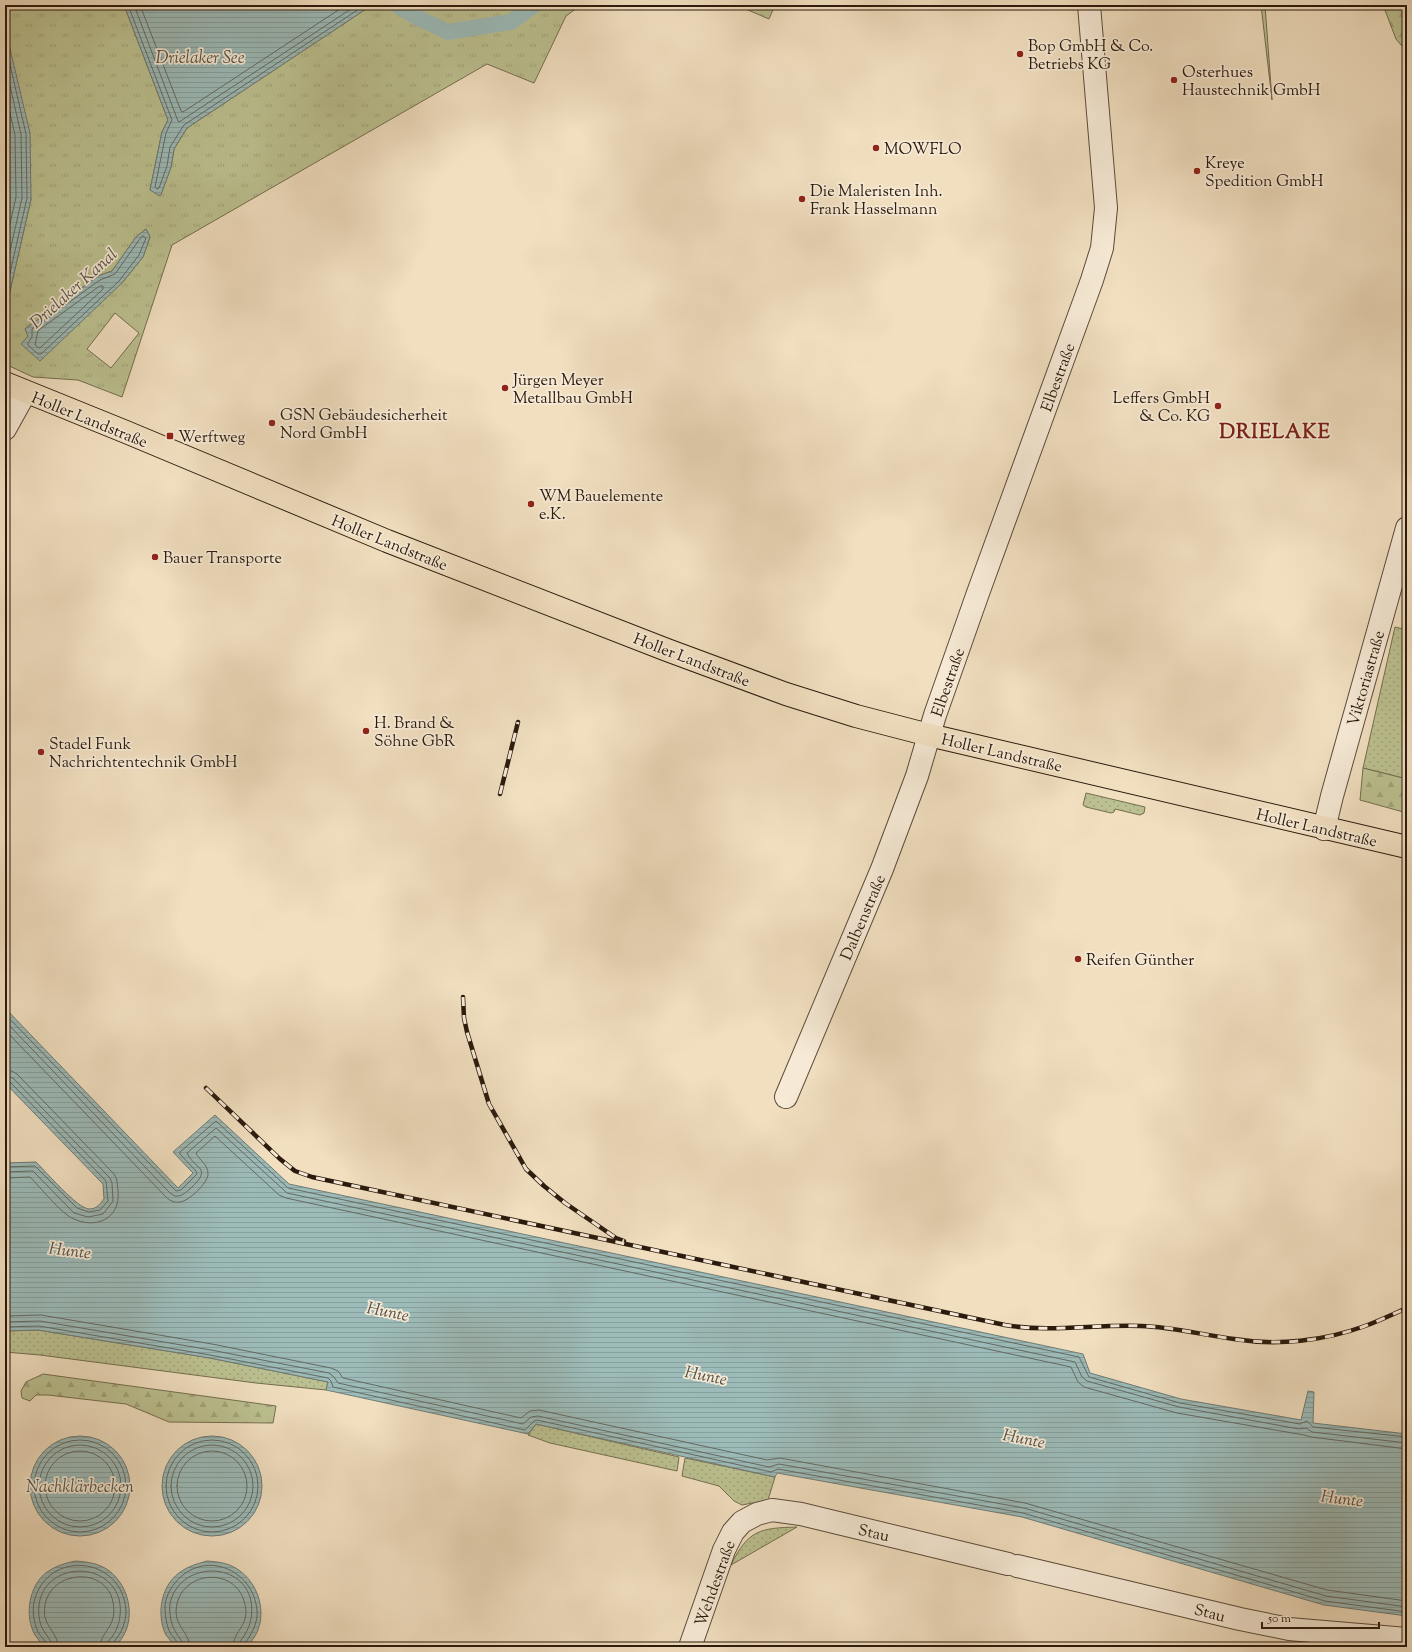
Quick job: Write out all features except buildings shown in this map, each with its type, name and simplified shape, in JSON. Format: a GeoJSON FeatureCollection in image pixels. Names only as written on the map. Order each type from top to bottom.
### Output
{"type":"FeatureCollection","features":[{"type":"Feature","properties":{"kind":"main road","name":"Holler Landstraße"},"geometry":{"type":"LineString","coordinates":[[5,383],[25,393],[126,432],[388,541],[667,650],[786,694],[856,716],[929,735],[1324,829],[1407,847]]}},
{"type":"Feature","properties":{"kind":"street","name":"Elbestraße"},"geometry":{"type":"LineString","coordinates":[[929,735],[978,593],[1092,280],[1102,248],[1106,208],[1089,5]]}},
{"type":"Feature","properties":{"kind":"street"},"geometry":{"type":"LineString","coordinates":[[5,429],[25,393]]}},
{"type":"Feature","properties":{"kind":"street","name":"Viktoriastraße"},"geometry":{"type":"LineString","coordinates":[[1324,829],[1407,528]]}},
{"type":"Feature","properties":{"kind":"street","name":"Dalbenstraße"},"geometry":{"type":"LineString","coordinates":[[786,1097],[882,869],[917,776],[929,735]]}},
{"type":"Feature","properties":{"kind":"street","name":"Stau"},"geometry":{"type":"LineString","coordinates":[[742,1522],[757,1514],[772,1510],[794,1513],[1247,1621],[1289,1629],[1407,1639]]}},
{"type":"Feature","properties":{"kind":"street","name":"Wehdestraße"},"geometry":{"type":"LineString","coordinates":[[690,1647],[724,1550],[733,1532],[742,1522]]}},
{"type":"Feature","properties":{"kind":"green space"},"geometry":{"type":"Polygon","coordinates":[[[5,5],[124,5],[168,120],[162,132],[150,190],[161,194],[171,167],[174,149],[187,128],[372,5],[581,5],[566,16],[534,83],[487,64],[172,245],[122,397],[78,380],[33,377],[5,364],[5,313],[31,199],[5,28],[5,5]],[[146,229],[136,237],[112,271],[98,276],[25,329],[28,336],[22,345],[122,283],[143,257],[150,237],[146,229]],[[115,313],[87,349],[111,368],[139,333],[115,313]]]}},
{"type":"Feature","properties":{"kind":"green space"},"geometry":{"type":"Polygon","coordinates":[[[736,5],[775,5],[769,19],[736,5]]]}},
{"type":"Feature","properties":{"kind":"green space"},"geometry":{"type":"Polygon","coordinates":[[[1261,5],[1265,5],[1272,100],[1261,5]]]}},
{"type":"Feature","properties":{"kind":"green space"},"geometry":{"type":"Polygon","coordinates":[[[1383,5],[1407,5],[1407,52],[1396,39],[1383,5]]]}},
{"type":"Feature","properties":{"kind":"green space"},"geometry":{"type":"Polygon","coordinates":[[[1395,627],[1407,630],[1407,779],[1363,768],[1395,627]]]}},
{"type":"Feature","properties":{"kind":"green space"},"geometry":{"type":"Polygon","coordinates":[[[1363,768],[1407,779],[1407,813],[1360,800],[1363,768]]]}},
{"type":"Feature","properties":{"kind":"green space"},"geometry":{"type":"Polygon","coordinates":[[[1086,793],[1145,807],[1144,813],[1140,815],[1115,809],[1114,812],[1111,813],[1086,807],[1083,805],[1086,793]]]}},
{"type":"Feature","properties":{"kind":"green space"},"geometry":{"type":"Polygon","coordinates":[[[38,1330],[210,1358],[328,1382],[326,1390],[256,1383],[40,1355],[5,1352],[5,1331],[38,1330]]]}},
{"type":"Feature","properties":{"kind":"green space"},"geometry":{"type":"Polygon","coordinates":[[[43,1374],[276,1406],[273,1423],[169,1422],[126,1404],[48,1395],[36,1395],[30,1401],[22,1398],[21,1391],[26,1382],[43,1374]]]}},
{"type":"Feature","properties":{"kind":"green space"},"geometry":{"type":"Polygon","coordinates":[[[536,1424],[679,1457],[677,1471],[550,1443],[528,1435],[536,1424]]]}},
{"type":"Feature","properties":{"kind":"green space"},"geometry":{"type":"Polygon","coordinates":[[[685,1458],[775,1477],[768,1500],[742,1505],[734,1501],[719,1486],[682,1476],[685,1458]]]}},
{"type":"Feature","properties":{"kind":"green space"},"geometry":{"type":"Polygon","coordinates":[[[797,1527],[731,1565],[743,1544],[756,1533],[773,1528],[797,1527]]]}},
{"type":"Feature","properties":{"kind":"water","name":"Drielaker See"},"geometry":{"type":"Polygon","coordinates":[[[124,5],[372,5],[187,128],[174,149],[171,167],[161,195],[158,195],[150,190],[162,132],[168,120],[124,5]]]}},
{"type":"Feature","properties":{"kind":"water"},"geometry":{"type":"Polygon","coordinates":[[[5,28],[30,133],[31,199],[5,313],[5,28]]]}},
{"type":"Feature","properties":{"kind":"water"},"geometry":{"type":"Polygon","coordinates":[[[146,229],[150,237],[143,257],[122,283],[40,361],[21,344],[28,336],[25,329],[98,276],[112,271],[136,237],[146,229]]]}},
{"type":"Feature","properties":{"kind":"water","name":"Hunte"},"geometry":{"type":"Polygon","coordinates":[[[5,1008],[178,1188],[193,1173],[173,1152],[215,1115],[289,1184],[1083,1354],[1090,1373],[1181,1399],[1301,1420],[1308,1391],[1314,1392],[1313,1423],[1407,1434],[1407,1616],[1324,1605],[1022,1517],[777,1473],[775,1477],[536,1424],[528,1434],[326,1390],[328,1382],[210,1358],[38,1330],[5,1331],[5,1163],[36,1162],[77,1203],[89,1209],[98,1206],[104,1199],[103,1184],[5,1083],[5,1008]]]}},
{"type":"Feature","properties":{"kind":"water","name":"Nachklärbecken"},"geometry":{"type":"Polygon","coordinates":[[[80,1436],[99,1440],[115,1451],[126,1467],[130,1486],[126,1505],[115,1521],[99,1532],[80,1536],[61,1532],[45,1521],[34,1505],[30,1486],[34,1467],[45,1451],[61,1440],[80,1436]]]}},
{"type":"Feature","properties":{"kind":"water","name":"Nachklärbecken"},"geometry":{"type":"Polygon","coordinates":[[[212,1436],[231,1440],[247,1451],[258,1467],[262,1486],[258,1505],[247,1521],[231,1532],[212,1536],[193,1532],[177,1521],[166,1505],[162,1486],[166,1467],[177,1451],[193,1440],[212,1436]]]}},
{"type":"Feature","properties":{"kind":"water"},"geometry":{"type":"Polygon","coordinates":[[[76,1561],[92,1563],[108,1570],[116,1577],[127,1597],[129,1618],[127,1629],[122,1639],[114,1647],[44,1647],[35,1635],[29,1610],[32,1593],[36,1585],[50,1570],[76,1561]]]}},
{"type":"Feature","properties":{"kind":"water"},"geometry":{"type":"Polygon","coordinates":[[[207,1561],[224,1563],[236,1568],[248,1578],[254,1587],[261,1608],[261,1618],[254,1638],[246,1647],[176,1647],[166,1635],[161,1619],[161,1610],[164,1593],[168,1585],[182,1571],[207,1561]]]}},
{"type":"Feature","properties":{"kind":"waterway"},"geometry":{"type":"LineString","coordinates":[[397,5],[416,17],[448,32],[511,22],[534,5]]}},
{"type":"Feature","properties":{"kind":"railway"},"geometry":{"type":"LineString","coordinates":[[500,794],[518,722]]}},
{"type":"Feature","properties":{"kind":"railway"},"geometry":{"type":"LineString","coordinates":[[463,997],[464,1018],[467,1032],[489,1104],[526,1169],[565,1203],[616,1238],[624,1241]]}},
{"type":"Feature","properties":{"kind":"railway"},"geometry":{"type":"LineString","coordinates":[[206,1088],[280,1159],[295,1171],[312,1177],[1005,1325],[1039,1328],[1124,1326],[1153,1327],[1176,1329],[1250,1341],[1284,1342],[1317,1339],[1349,1331],[1370,1324],[1407,1308]]}},
{"type":"Feature","properties":{"kind":"place","name":"Bop GmbH & Co. Betriebs KG"},"geometry":{"type":"Point","coordinates":[1020,54]}},
{"type":"Feature","properties":{"kind":"place","name":"Osterhues Haustechnik GmbH"},"geometry":{"type":"Point","coordinates":[1174,80]}},
{"type":"Feature","properties":{"kind":"place","name":"MOWFLO"},"geometry":{"type":"Point","coordinates":[876,148]}},
{"type":"Feature","properties":{"kind":"place","name":"Kreye Spedition GmbH"},"geometry":{"type":"Point","coordinates":[1197,171]}},
{"type":"Feature","properties":{"kind":"place","name":"Die Maleristen Inh. Frank Hasselmann"},"geometry":{"type":"Point","coordinates":[802,199]}},
{"type":"Feature","properties":{"kind":"place","name":"Jürgen Meyer Metallbau GmbH"},"geometry":{"type":"Point","coordinates":[505,388]}},
{"type":"Feature","properties":{"kind":"place","name":"Leffers GmbH & Co. KG"},"geometry":{"type":"Point","coordinates":[1218,406]}},
{"type":"Feature","properties":{"kind":"place","name":"GSN Gebäudesicherheit Nord GmbH"},"geometry":{"type":"Point","coordinates":[272,423]}},
{"type":"Feature","properties":{"kind":"place","name":"Werftweg"},"geometry":{"type":"Point","coordinates":[170,436]}},
{"type":"Feature","properties":{"kind":"place","name":"WM Bauelemente e.K."},"geometry":{"type":"Point","coordinates":[531,504]}},
{"type":"Feature","properties":{"kind":"place","name":"Bauer Transporte"},"geometry":{"type":"Point","coordinates":[155,557]}},
{"type":"Feature","properties":{"kind":"place","name":"H. Brand & Söhne GbR"},"geometry":{"type":"Point","coordinates":[366,731]}},
{"type":"Feature","properties":{"kind":"place","name":"Stadel Funk Nachrichtentechnik GmbH"},"geometry":{"type":"Point","coordinates":[41,752]}},
{"type":"Feature","properties":{"kind":"place","name":"Reifen Günther"},"geometry":{"type":"Point","coordinates":[1078,959]}},
{"type":"Feature","properties":{"kind":"district","name":"DRIELAKE"},"geometry":{"type":"Point","coordinates":[1275,431]}},
{"type":"Feature","properties":{"kind":"water label","name":"Drielaker Kanal"},"geometry":{"type":"Point","coordinates":[73,288]}}]}
